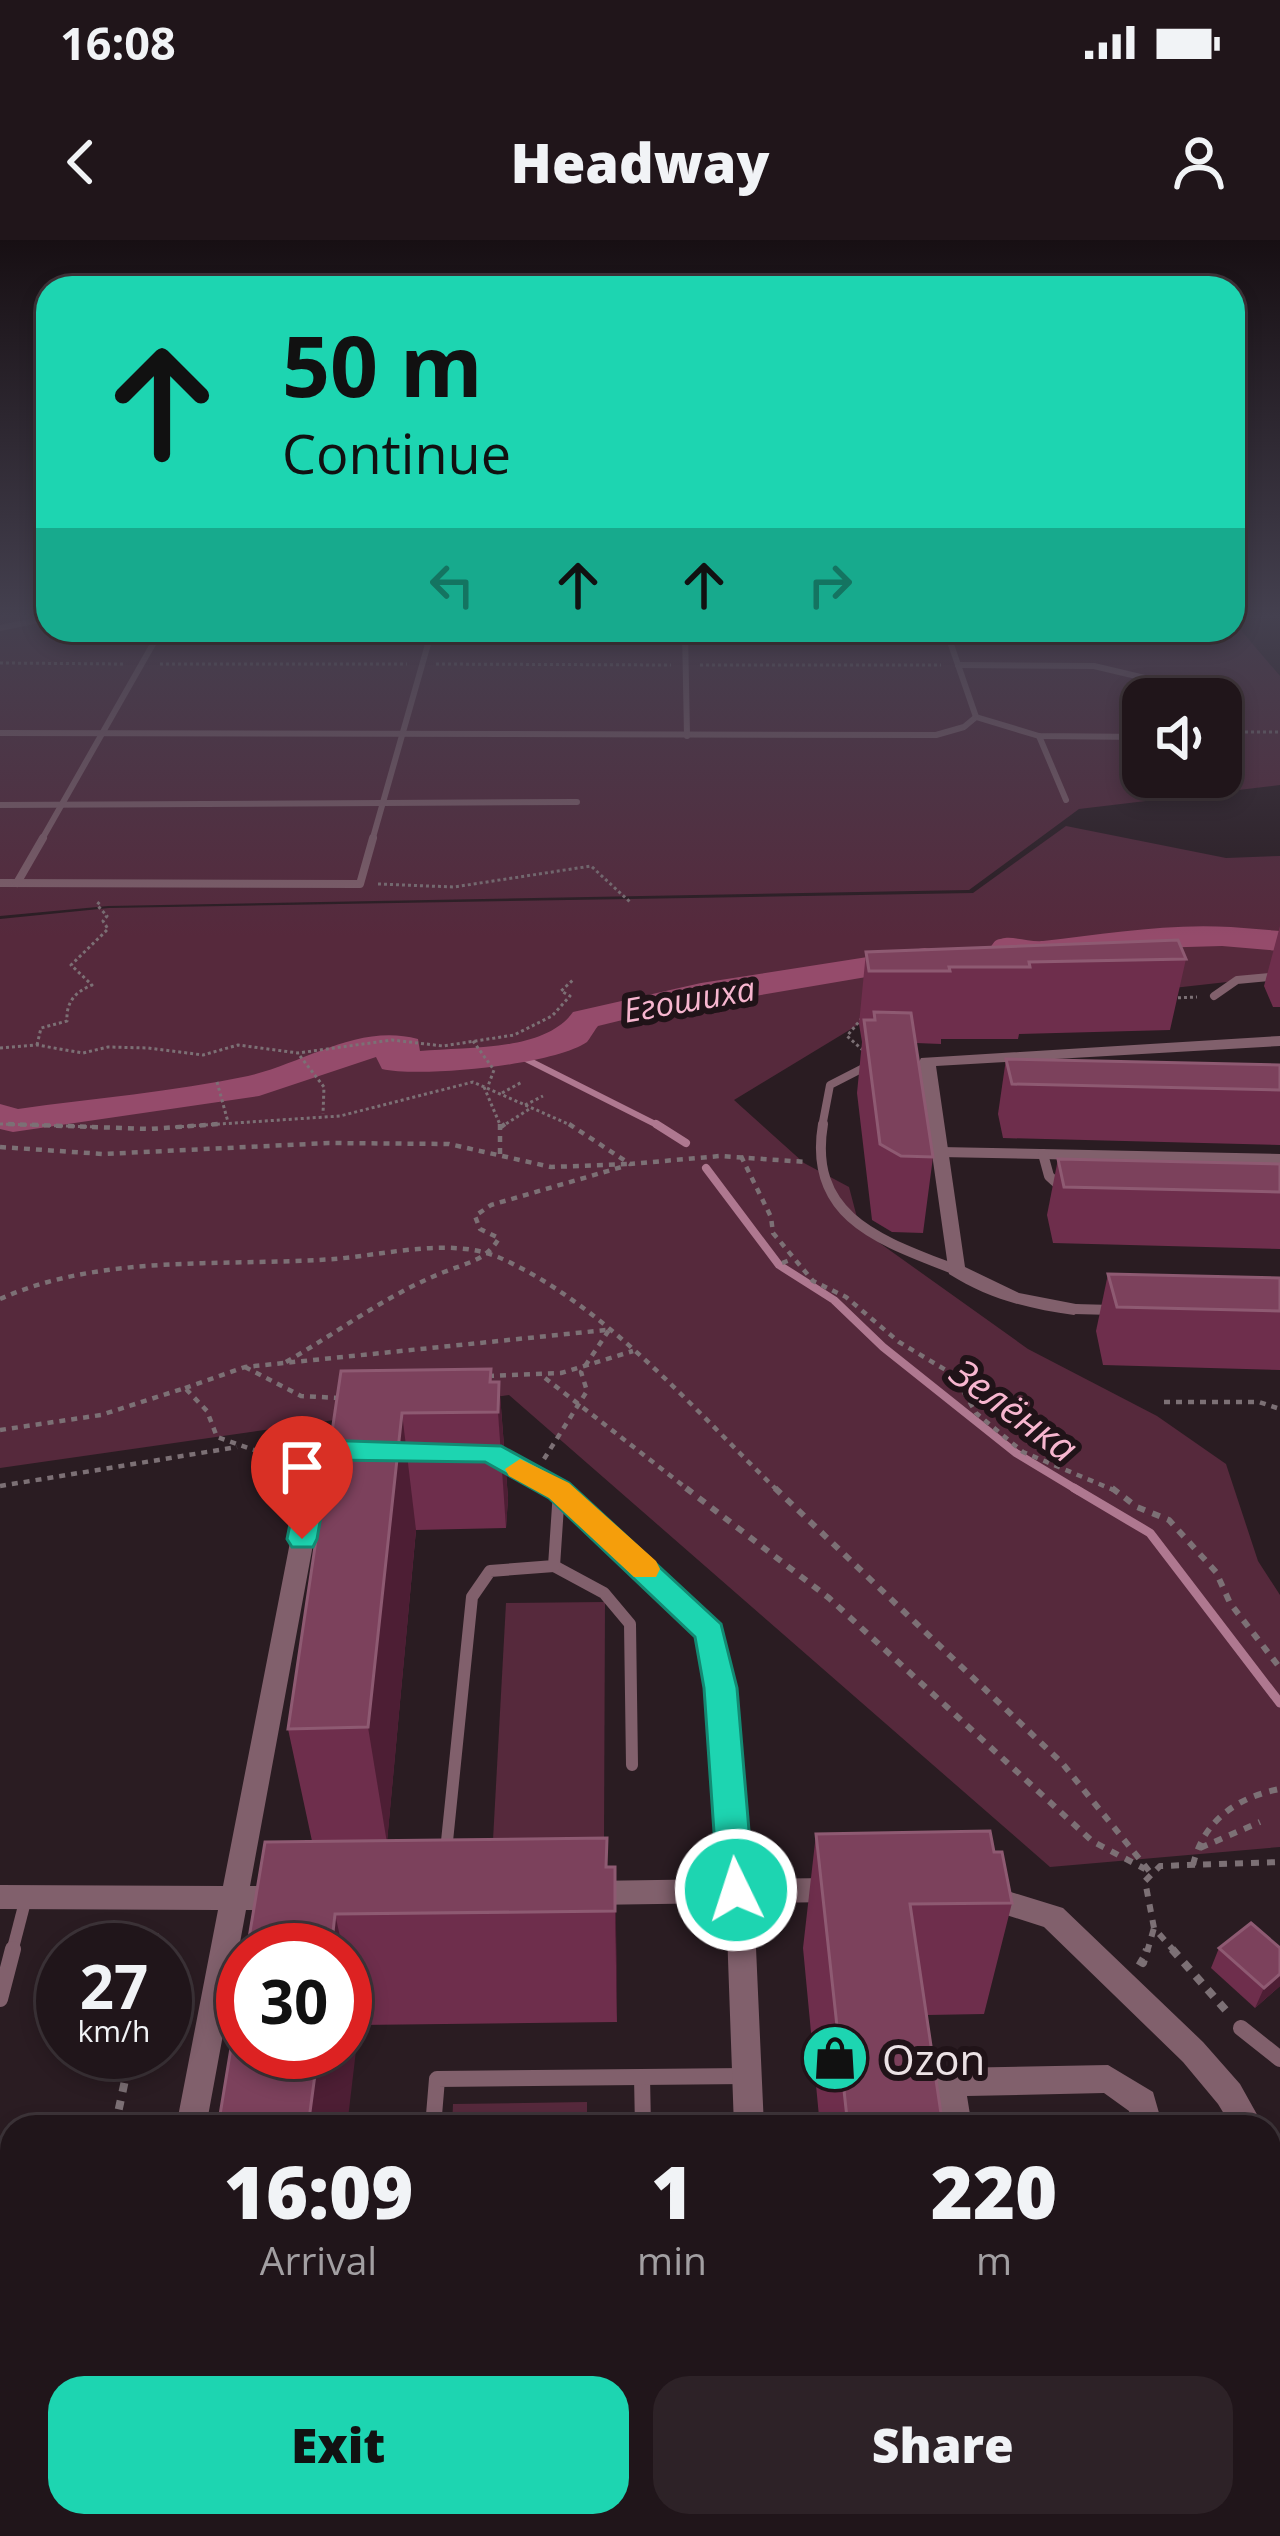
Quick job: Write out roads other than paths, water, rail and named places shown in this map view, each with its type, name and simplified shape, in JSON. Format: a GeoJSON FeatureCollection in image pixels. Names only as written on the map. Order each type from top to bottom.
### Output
{"type":"FeatureCollection","features":[{"type":"Feature","properties":{"kind":"street"},"geometry":{"type":"LineString","coordinates":[[1074,1309],[1014,1300],[978,1286],[956,1270],[940,1152],[918,1062],[1280,1041]]}},
{"type":"Feature","properties":{"kind":"street"},"geometry":{"type":"LineString","coordinates":[[193,2115],[319,1450],[383,1451]]}},
{"type":"Feature","properties":{"kind":"street"},"geometry":{"type":"LineString","coordinates":[[448,1452],[490,1453],[559,1491]]}},
{"type":"Feature","properties":{"kind":"street"},"geometry":{"type":"LineString","coordinates":[[721,1688],[749,2115]]}},
{"type":"Feature","properties":{"kind":"street"},"geometry":{"type":"LineString","coordinates":[[555,1894],[858,1890]]}},
{"type":"Feature","properties":{"kind":"street"},"geometry":{"type":"LineString","coordinates":[[961,1892],[1053,1917],[1193,2052],[1242,2115]]}},
{"type":"Feature","properties":{"kind":"street"},"geometry":{"type":"LineString","coordinates":[[13,1898],[304,1897]]}},
{"type":"Feature","properties":{"kind":"street"},"geometry":{"type":"LineString","coordinates":[[955,2115],[950,2082],[1108,2079],[1142,2102],[1145,2115]]}},
{"type":"Feature","properties":{"kind":"lane"},"geometry":{"type":"LineString","coordinates":[[16,883],[109,721]]}},
{"type":"Feature","properties":{"kind":"lane"},"geometry":{"type":"LineString","coordinates":[[0,883],[360,884],[407,721]]}},
{"type":"Feature","properties":{"kind":"lane"},"geometry":{"type":"LineString","coordinates":[[687,721],[687,736]]}},
{"type":"Feature","properties":{"kind":"lane"},"geometry":{"type":"LineString","coordinates":[[0,733],[936,735],[971,721]]}},
{"type":"Feature","properties":{"kind":"lane"},"geometry":{"type":"LineString","coordinates":[[990,721],[1039,736],[1122,737]]}},
{"type":"Feature","properties":{"kind":"lane"},"geometry":{"type":"LineString","coordinates":[[1039,736],[1066,800]]}},
{"type":"Feature","properties":{"kind":"lane"},"geometry":{"type":"LineString","coordinates":[[0,805],[577,802]]}},
{"type":"Feature","properties":{"kind":"lane"},"geometry":{"type":"LineString","coordinates":[[1214,996],[1237,980],[1280,976]]}},
{"type":"Feature","properties":{"kind":"lane"},"geometry":{"type":"LineString","coordinates":[[878,1061],[830,1085],[818,1163],[829,1199],[865,1227],[956,1270]]}},
{"type":"Feature","properties":{"kind":"lane"},"geometry":{"type":"LineString","coordinates":[[940,1152],[1280,1160]]}},
{"type":"Feature","properties":{"kind":"lane"},"geometry":{"type":"LineString","coordinates":[[1043,1154],[1049,1176],[1067,1188]]}},
{"type":"Feature","properties":{"kind":"lane"},"geometry":{"type":"LineString","coordinates":[[1074,1309],[1120,1310]]}},
{"type":"Feature","properties":{"kind":"lane"},"geometry":{"type":"LineString","coordinates":[[554,1566],[559,1491]]}},
{"type":"Feature","properties":{"kind":"lane"},"geometry":{"type":"LineString","coordinates":[[559,1491],[710,1632],[721,1688]]}},
{"type":"Feature","properties":{"kind":"lane"},"geometry":{"type":"LineString","coordinates":[[444,1874],[472,1598],[490,1571],[554,1566],[604,1593],[630,1624],[632,1765]]}},
{"type":"Feature","properties":{"kind":"lane"},"geometry":{"type":"LineString","coordinates":[[0,1999],[13,1898]]}},
{"type":"Feature","properties":{"kind":"lane"},"geometry":{"type":"LineString","coordinates":[[1241,2028],[1280,2060]]}},
{"type":"Feature","properties":{"kind":"lane"},"geometry":{"type":"LineString","coordinates":[[434,2115],[437,2079],[747,2076]]}},
{"type":"Feature","properties":{"kind":"lane"},"geometry":{"type":"LineString","coordinates":[[642,2077],[643,2115]]}},
{"type":"Feature","properties":{"kind":"waterway","name":"Егошиха"},"geometry":{"type":"LineString","coordinates":[[1006,948],[1043,951],[1068,944],[1094,947],[1114,939],[1222,936],[1280,941]]}},
{"type":"Feature","properties":{"kind":"waterway","name":"Егошиха"},"geometry":{"type":"LineString","coordinates":[[0,1115],[13,1121],[259,1085],[332,1057],[391,1043],[405,1047],[393,1056],[395,1061],[408,1063],[514,1053],[575,1034],[585,1019],[643,1005],[925,958]]}},
{"type":"Feature","properties":{"kind":"waterway","name":"Зелёнка"},"geometry":{"type":"LineString","coordinates":[[514,1053],[660,1126]]}},
{"type":"Feature","properties":{"kind":"waterway","name":"Зелёнка"},"geometry":{"type":"LineString","coordinates":[[656,1124],[660,1126]]}},
{"type":"Feature","properties":{"kind":"waterway","name":"Зелёнка"},"geometry":{"type":"LineString","coordinates":[[660,1126],[686,1143]]}},
{"type":"Feature","properties":{"kind":"waterway","name":"Зелёнка"},"geometry":{"type":"LineString","coordinates":[[706,1168],[779,1265],[834,1300],[883,1347],[1016,1453],[1075,1489]]}},
{"type":"Feature","properties":{"kind":"waterway","name":"Зелёнка"},"geometry":{"type":"LineString","coordinates":[[1075,1489],[1150,1533],[1280,1703]]}},
{"type":"Feature","properties":{"kind":"waterway","name":"Зелёнка"},"geometry":{"type":"LineString","coordinates":[[1075,1489],[1079,1491]]}},
{"type":"Feature","properties":{"kind":"place","name":"Ozon"},"geometry":{"type":"Point","coordinates":[835,2058]}}]}
